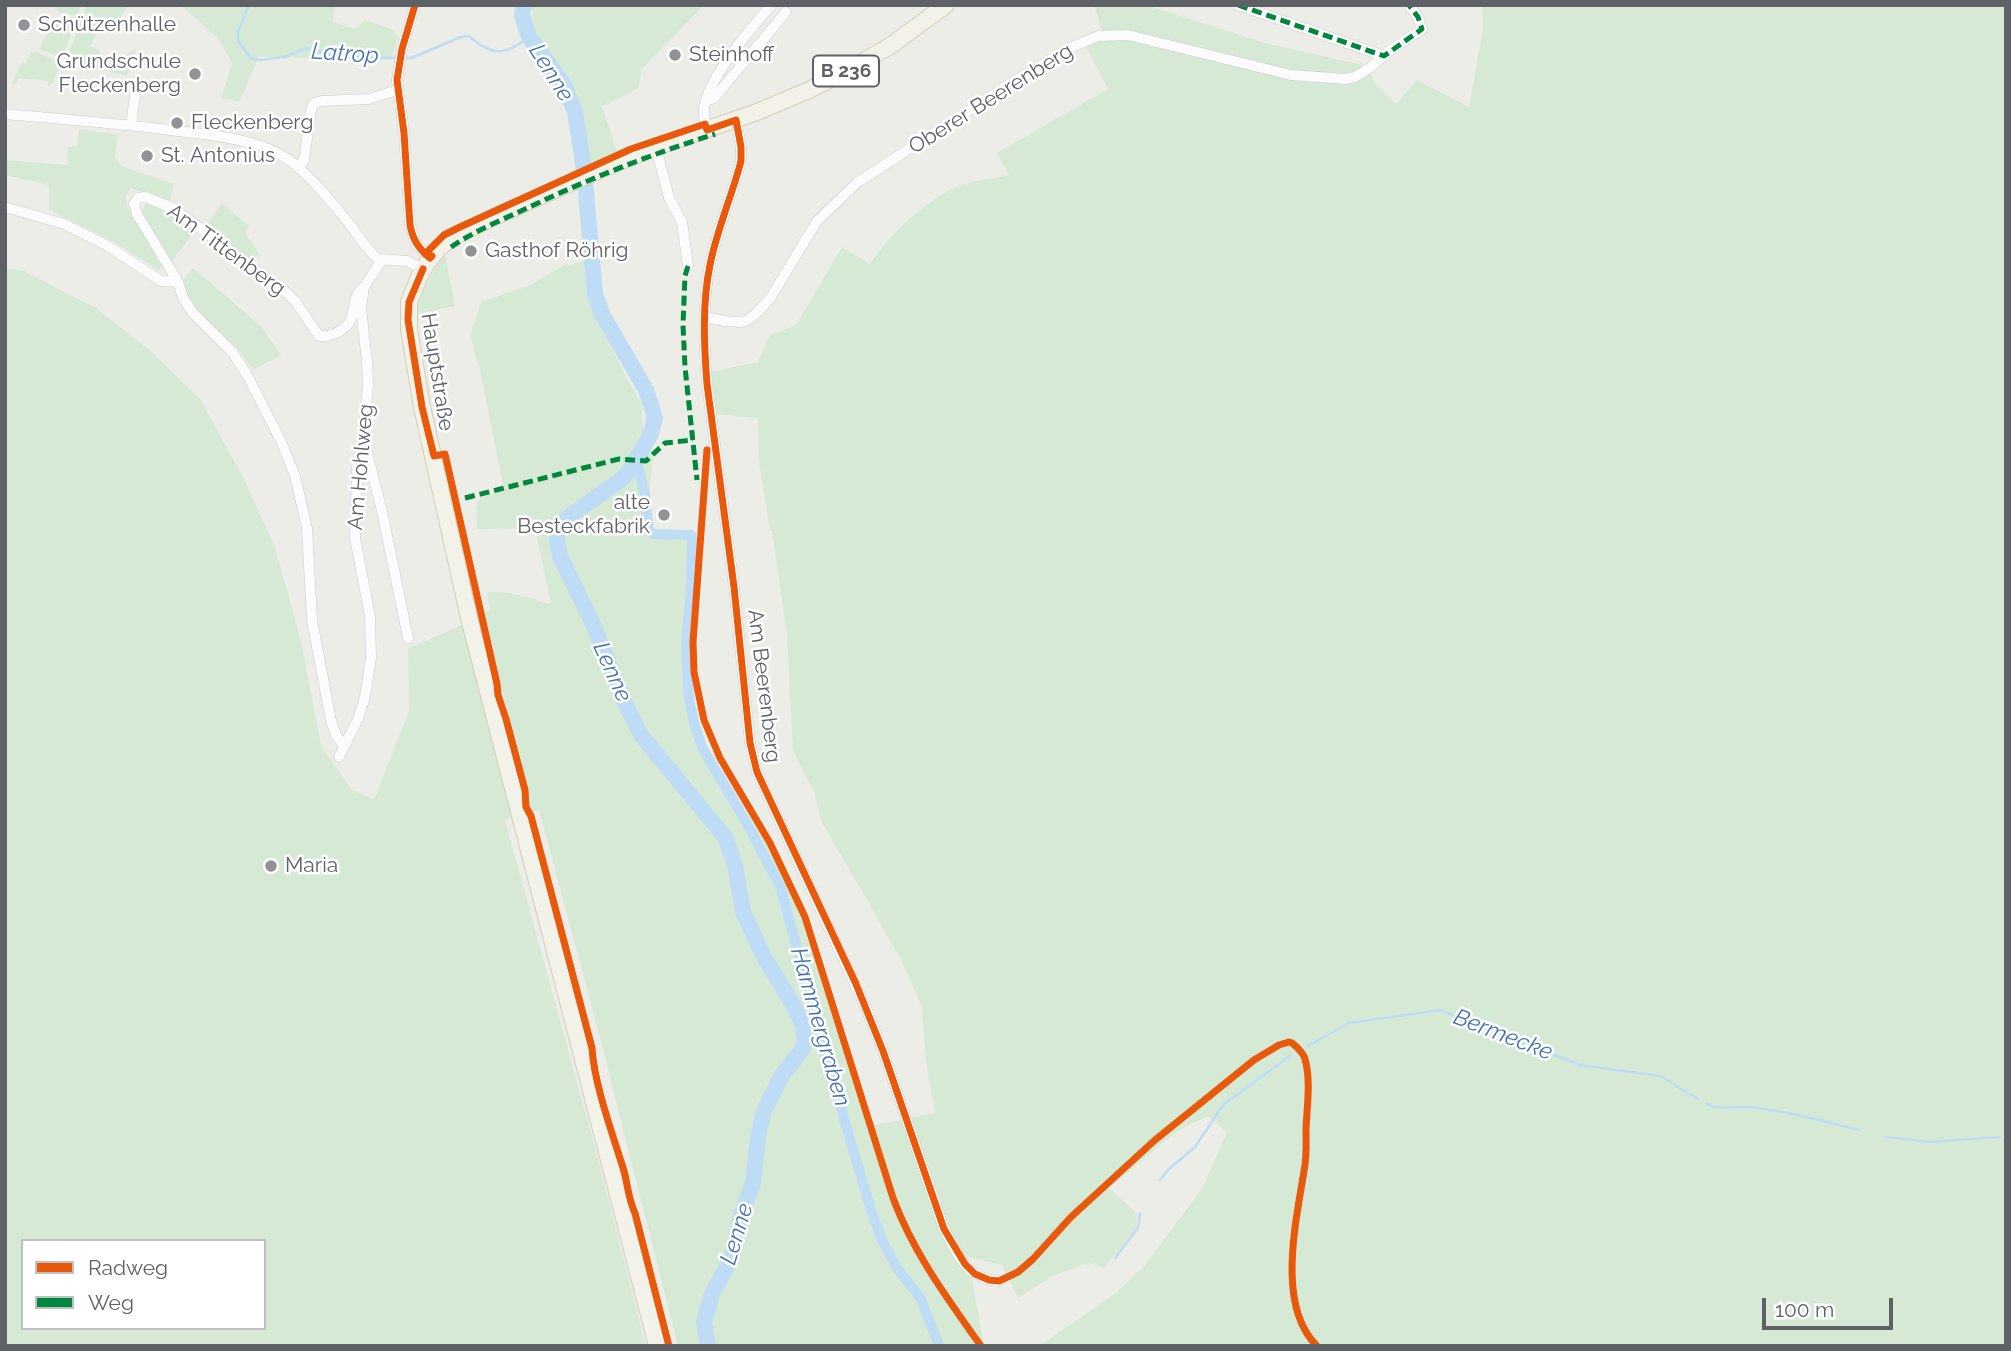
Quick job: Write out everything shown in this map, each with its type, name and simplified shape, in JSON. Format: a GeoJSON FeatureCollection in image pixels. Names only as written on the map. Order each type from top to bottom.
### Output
{"type":"FeatureCollection","features":[{"type":"Feature","properties":{"kind":"main road","name":"Hauptstraße"},"geometry":{"type":"LineString","coordinates":[[657,1346],[474,640],[422,407],[409,329],[409,302],[427,263],[439,248],[457,235],[602,169],[809,90],[890,46],[946,5]]}},
{"type":"Feature","properties":{"kind":"street"},"geometry":{"type":"LineString","coordinates":[[415,5],[402,48],[397,72],[397,90],[404,133],[410,225],[416,244],[427,263]]}},
{"type":"Feature","properties":{"kind":"street"},"geometry":{"type":"LineString","coordinates":[[707,130],[705,101],[716,78],[771,5]]}},
{"type":"Feature","properties":{"kind":"street"},"geometry":{"type":"LineString","coordinates":[[1238,5],[1384,56],[1422,29],[1418,17],[1409,5]]}},
{"type":"Feature","properties":{"kind":"street"},"geometry":{"type":"LineString","coordinates":[[705,101],[720,92],[786,12]]}},
{"type":"Feature","properties":{"kind":"street","name":"Oberer Beerenberg"},"geometry":{"type":"LineString","coordinates":[[705,317],[734,322],[746,321],[752,317],[771,297],[817,221],[858,183],[1056,55],[1089,39],[1128,35],[1291,75],[1345,79],[1362,74],[1384,56]]}},
{"type":"Feature","properties":{"kind":"street"},"geometry":{"type":"LineString","coordinates":[[131,125],[137,81]]}},
{"type":"Feature","properties":{"kind":"street"},"geometry":{"type":"LineString","coordinates":[[298,168],[304,160],[314,103],[369,99],[397,90]]}},
{"type":"Feature","properties":{"kind":"street"},"geometry":{"type":"LineString","coordinates":[[5,114],[131,125],[229,138],[273,151],[289,160],[328,199],[374,256],[382,260],[427,263]]}},
{"type":"Feature","properties":{"kind":"street","name":"Am Beerenberg"},"geometry":{"type":"LineString","coordinates":[[736,120],[741,161],[710,262],[705,317],[707,384],[733,576],[750,743],[764,790],[866,1008],[944,1230],[971,1271],[985,1279],[999,1280]]}},
{"type":"Feature","properties":{"kind":"street"},"geometry":{"type":"LineString","coordinates":[[656,147],[668,198],[682,222],[688,263]]}},
{"type":"Feature","properties":{"kind":"street","name":"Am Tittenberg"},"geometry":{"type":"LineString","coordinates":[[344,746],[331,721],[315,640],[307,528],[295,476],[281,441],[247,375],[233,353],[192,312],[183,298],[178,282],[134,206],[138,198],[145,197],[173,208],[288,294],[319,336],[331,335],[348,325],[358,292],[364,287]]}},
{"type":"Feature","properties":{"kind":"street"},"geometry":{"type":"LineString","coordinates":[[5,207],[64,224],[108,246],[161,281],[178,282]]}},
{"type":"Feature","properties":{"kind":"street"},"geometry":{"type":"LineString","coordinates":[[364,287],[382,260]]}},
{"type":"Feature","properties":{"kind":"street","name":"Am Hohlweg"},"geometry":{"type":"LineString","coordinates":[[339,757],[361,708],[371,658],[370,616],[355,538],[357,467],[368,386],[361,308],[364,287]]}},
{"type":"Feature","properties":{"kind":"street"},"geometry":{"type":"LineString","coordinates":[[363,437],[385,523],[408,638]]}},
{"type":"Feature","properties":{"kind":"green space"},"geometry":{"type":"Polygon","coordinates":[[[57,5],[81,5],[78,16],[59,12],[55,8],[57,5]]]}},
{"type":"Feature","properties":{"kind":"green space"},"geometry":{"type":"Polygon","coordinates":[[[87,5],[119,5],[126,8],[116,26],[103,20],[90,46],[100,51],[100,59],[121,69],[128,53],[136,49],[127,76],[66,61],[87,5]]]}},
{"type":"Feature","properties":{"kind":"green space"},"geometry":{"type":"Polygon","coordinates":[[[180,5],[335,5],[333,22],[354,29],[366,20],[392,30],[398,37],[391,60],[259,57],[239,102],[221,98],[232,63],[218,38],[180,5]]]}},
{"type":"Feature","properties":{"kind":"green space"},"geometry":{"type":"Polygon","coordinates":[[[532,5],[704,5],[641,70],[639,88],[602,106],[617,152],[587,165],[580,113],[569,82],[533,33],[532,5]]]}},
{"type":"Feature","properties":{"kind":"green space"},"geometry":{"type":"Polygon","coordinates":[[[1094,5],[1146,5],[1265,43],[1367,66],[1375,83],[1396,104],[1417,80],[1469,107],[1483,29],[1482,5],[2006,5],[2006,1346],[1039,1346],[1116,1293],[1144,1266],[1202,1189],[1227,1132],[1208,1116],[1177,1131],[1109,1188],[1137,1214],[1136,1229],[1104,1268],[1088,1263],[1053,1276],[1018,1298],[1002,1265],[968,1257],[984,1346],[678,1346],[539,810],[505,820],[646,1346],[5,1346],[5,268],[24,271],[96,308],[152,352],[200,399],[242,475],[275,547],[302,645],[321,746],[351,789],[374,800],[409,711],[408,648],[490,610],[487,592],[513,594],[551,604],[535,528],[477,529],[476,506],[481,497],[504,490],[480,370],[470,336],[481,302],[531,285],[563,266],[584,261],[602,327],[642,405],[642,423],[653,458],[647,513],[648,529],[654,534],[691,535],[691,589],[686,645],[689,699],[702,747],[736,804],[770,843],[792,892],[812,942],[870,1126],[935,1113],[926,1062],[922,1007],[903,964],[822,823],[814,792],[793,751],[787,636],[759,461],[758,418],[716,414],[710,372],[758,362],[769,336],[796,325],[842,247],[870,264],[906,222],[939,196],[962,185],[1009,175],[997,153],[1108,89],[1084,43],[1103,34],[1094,5]]]}},
{"type":"Feature","properties":{"kind":"green space"},"geometry":{"type":"Polygon","coordinates":[[[53,18],[74,26],[62,58],[40,49],[53,18]]]}},
{"type":"Feature","properties":{"kind":"green space"},"geometry":{"type":"Polygon","coordinates":[[[31,52],[61,63],[48,87],[48,81],[19,78],[16,84],[12,83],[22,62],[26,63],[31,52]]]}},
{"type":"Feature","properties":{"kind":"green space"},"geometry":{"type":"Polygon","coordinates":[[[79,129],[118,135],[115,157],[123,167],[174,184],[169,202],[131,188],[126,196],[127,206],[163,265],[158,270],[111,240],[49,210],[49,185],[5,175],[5,160],[67,165],[68,147],[77,146],[79,129]]]}},
{"type":"Feature","properties":{"kind":"green space"},"geometry":{"type":"Polygon","coordinates":[[[146,202],[172,215],[194,232],[171,262],[142,214],[146,202]]]}},
{"type":"Feature","properties":{"kind":"green space"},"geometry":{"type":"Polygon","coordinates":[[[222,203],[249,226],[245,233],[259,254],[250,261],[205,227],[222,203]]]}},
{"type":"Feature","properties":{"kind":"green space"},"geometry":{"type":"Polygon","coordinates":[[[445,255],[455,306],[415,314],[427,283],[445,255]]]}},
{"type":"Feature","properties":{"kind":"green space"},"geometry":{"type":"Polygon","coordinates":[[[193,268],[262,327],[281,355],[253,370],[239,350],[195,308],[188,297],[183,281],[193,268]]]}},
{"type":"Feature","properties":{"kind":"waterway","name":"Latrop"},"geometry":{"type":"LineString","coordinates":[[249,5],[238,32],[238,41],[251,58],[260,60],[285,57],[306,48],[340,57],[398,58]]}},
{"type":"Feature","properties":{"kind":"waterway","name":"Lenne"},"geometry":{"type":"LineString","coordinates":[[524,5],[522,15],[529,37],[564,85],[575,112],[584,170],[595,294],[602,314],[646,390],[655,418],[650,436],[622,479],[571,515],[559,527],[557,541],[560,556],[641,735],[725,837],[735,865],[743,912],[764,957],[803,1026],[805,1043],[782,1075],[764,1111],[753,1183],[741,1216],[732,1257],[712,1294],[704,1322],[708,1346]]}},
{"type":"Feature","properties":{"kind":"waterway","name":"Latrop"},"geometry":{"type":"LineString","coordinates":[[405,58],[411,58],[461,37],[469,36],[477,43],[499,51],[513,48],[529,37]]}},
{"type":"Feature","properties":{"kind":"waterway","name":"Hammergraben"},"geometry":{"type":"LineString","coordinates":[[639,454],[638,466],[649,531],[654,534],[691,535],[692,538],[686,645],[689,699],[702,747],[780,886],[871,1210],[882,1240],[897,1268],[921,1299],[939,1346]]}},
{"type":"Feature","properties":{"kind":"waterway","name":"Bermecke"},"geometry":{"type":"LineString","coordinates":[[1308,1046],[1349,1023],[1440,1010],[1580,1065],[1660,1076],[1698,1099]]}},
{"type":"Feature","properties":{"kind":"waterway","name":"Bermecke"},"geometry":{"type":"LineString","coordinates":[[1160,1180],[1195,1147],[1223,1105],[1291,1055]]}},
{"type":"Feature","properties":{"kind":"waterway","name":"Bermecke"},"geometry":{"type":"LineString","coordinates":[[1706,1104],[1777,1111],[1859,1130]]}},
{"type":"Feature","properties":{"kind":"waterway","name":"Bermecke"},"geometry":{"type":"LineString","coordinates":[[1886,1137],[1931,1142],[2000,1137]]}},
{"type":"Feature","properties":{"kind":"waterway","name":"Bermecke"},"geometry":{"type":"LineString","coordinates":[[1115,1258],[1138,1228],[1140,1213]]}},
{"type":"Feature","properties":{"kind":"marked path"},"geometry":{"type":"LineString","coordinates":[[1238,5],[1384,56],[1422,29],[1418,17],[1409,5]]}},
{"type":"Feature","properties":{"kind":"marked path"},"geometry":{"type":"LineString","coordinates":[[451,247],[486,227],[570,188],[715,134]]}},
{"type":"Feature","properties":{"kind":"marked path"},"geometry":{"type":"LineString","coordinates":[[688,266],[685,276],[683,325],[697,480]]}},
{"type":"Feature","properties":{"kind":"marked path"},"geometry":{"type":"LineString","coordinates":[[465,498],[619,459],[646,461],[665,443],[693,440]]}},
{"type":"Feature","properties":{"kind":"cycle path"},"geometry":{"type":"LineString","coordinates":[[415,5],[402,49],[397,80],[404,133],[410,225],[419,247],[430,258],[432,256]]}},
{"type":"Feature","properties":{"kind":"cycle path"},"geometry":{"type":"LineString","coordinates":[[425,254],[444,235],[631,149],[705,124],[707,130],[736,120],[741,161],[710,265],[705,339],[707,384],[734,587],[750,743],[757,772],[856,984],[883,1051],[944,1229],[965,1264],[975,1274],[999,1281],[1018,1272],[1071,1217],[1155,1140],[1254,1060],[1289,1042]]}},
{"type":"Feature","properties":{"kind":"cycle path"},"geometry":{"type":"LineString","coordinates":[[423,269],[409,302],[408,320],[422,407],[434,456],[445,454],[498,695],[525,790],[526,807],[531,816],[592,1048],[600,1093],[624,1171],[669,1346]]}},
{"type":"Feature","properties":{"kind":"cycle path"},"geometry":{"type":"LineString","coordinates":[[707,450],[693,642],[694,672],[704,720],[720,758],[770,843],[805,917],[901,1218],[932,1275],[981,1346]]}},
{"type":"Feature","properties":{"kind":"cycle path"},"geometry":{"type":"LineString","coordinates":[[1292,1043],[1304,1056],[1308,1085],[1306,1160],[1294,1238],[1293,1286],[1304,1329],[1317,1346]]}},
{"type":"Feature","properties":{"kind":"place","name":"Schützenhalle"},"geometry":{"type":"Point","coordinates":[24,25]}},
{"type":"Feature","properties":{"kind":"place","name":"Steinhoff"},"geometry":{"type":"Point","coordinates":[675,55]}},
{"type":"Feature","properties":{"kind":"place","name":"Grundschule Fleckenberg"},"geometry":{"type":"Point","coordinates":[195,74]}},
{"type":"Feature","properties":{"kind":"place","name":"Fleckenberg"},"geometry":{"type":"Point","coordinates":[177,123]}},
{"type":"Feature","properties":{"kind":"place","name":"St. Antonius"},"geometry":{"type":"Point","coordinates":[147,156]}},
{"type":"Feature","properties":{"kind":"place","name":"Gasthof Röhrig"},"geometry":{"type":"Point","coordinates":[471,251]}},
{"type":"Feature","properties":{"kind":"place","name":"alte Besteckfabrik"},"geometry":{"type":"Point","coordinates":[664,515]}},
{"type":"Feature","properties":{"kind":"place","name":"Maria"},"geometry":{"type":"Point","coordinates":[271,866]}}]}
